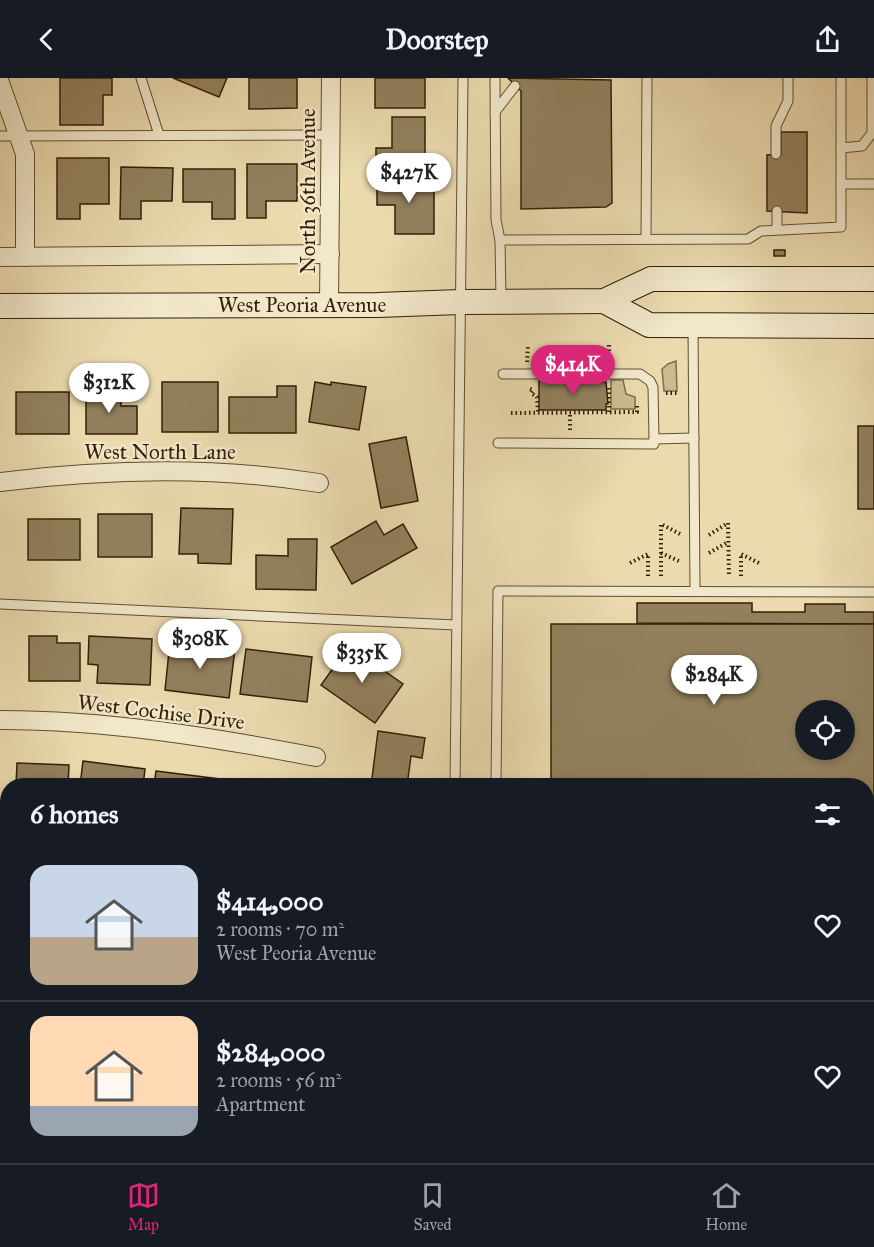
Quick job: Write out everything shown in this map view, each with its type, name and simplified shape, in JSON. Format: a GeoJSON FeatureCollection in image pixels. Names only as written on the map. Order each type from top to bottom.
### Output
{"type":"FeatureCollection","features":[{"type":"Feature","properties":{"kind":"main road","name":"West Peoria Avenue"},"geometry":{"type":"LineString","coordinates":[[0,306],[378,306],[460,302],[604,302],[651,279],[874,279]]}},
{"type":"Feature","properties":{"kind":"main road","name":"West Peoria Avenue"},"geometry":{"type":"LineString","coordinates":[[604,302],[648,325],[874,326]]}},
{"type":"Feature","properties":{"kind":"street","name":"North 36th Avenue"},"geometry":{"type":"LineString","coordinates":[[329,305],[331,78]]}},
{"type":"Feature","properties":{"kind":"street"},"geometry":{"type":"LineString","coordinates":[[0,83],[25,154],[25,257]]}},
{"type":"Feature","properties":{"kind":"street"},"geometry":{"type":"LineString","coordinates":[[0,257],[330,254]]}},
{"type":"Feature","properties":{"kind":"street","name":"West North Lane"},"geometry":{"type":"LineString","coordinates":[[0,482],[34,477],[142,471],[271,475],[319,483]]}},
{"type":"Feature","properties":{"kind":"street","name":"West Cochise Drive"},"geometry":{"type":"LineString","coordinates":[[0,720],[134,728],[232,741],[316,757]]}},
{"type":"Feature","properties":{"kind":"lane"},"geometry":{"type":"LineString","coordinates":[[141,78],[159,135]]}},
{"type":"Feature","properties":{"kind":"lane"},"geometry":{"type":"LineString","coordinates":[[455,778],[463,78]]}},
{"type":"Feature","properties":{"kind":"lane"},"geometry":{"type":"LineString","coordinates":[[495,78],[496,220],[500,240],[501,302]]}},
{"type":"Feature","properties":{"kind":"lane"},"geometry":{"type":"LineString","coordinates":[[646,78],[646,239]]}},
{"type":"Feature","properties":{"kind":"lane"},"geometry":{"type":"LineString","coordinates":[[776,154],[776,126],[788,101],[788,78]]}},
{"type":"Feature","properties":{"kind":"lane"},"geometry":{"type":"LineString","coordinates":[[500,240],[748,239],[760,231],[841,227],[841,78]]}},
{"type":"Feature","properties":{"kind":"lane"},"geometry":{"type":"LineString","coordinates":[[841,148],[862,146],[872,133],[872,78]]}},
{"type":"Feature","properties":{"kind":"lane"},"geometry":{"type":"LineString","coordinates":[[495,112],[515,86]]}},
{"type":"Feature","properties":{"kind":"lane"},"geometry":{"type":"LineString","coordinates":[[0,136],[330,135]]}},
{"type":"Feature","properties":{"kind":"lane"},"geometry":{"type":"LineString","coordinates":[[841,184],[874,184]]}},
{"type":"Feature","properties":{"kind":"lane"},"geometry":{"type":"LineString","coordinates":[[777,211],[777,229]]}},
{"type":"Feature","properties":{"kind":"lane"},"geometry":{"type":"LineString","coordinates":[[693,326],[695,590]]}},
{"type":"Feature","properties":{"kind":"lane"},"geometry":{"type":"LineString","coordinates":[[498,443],[654,444],[653,387],[650,381],[640,374],[503,374]]}},
{"type":"Feature","properties":{"kind":"lane"},"geometry":{"type":"LineString","coordinates":[[654,439],[694,438]]}},
{"type":"Feature","properties":{"kind":"lane"},"geometry":{"type":"LineString","coordinates":[[496,778],[498,591],[874,592]]}},
{"type":"Feature","properties":{"kind":"lane"},"geometry":{"type":"LineString","coordinates":[[0,604],[456,625]]}},
{"type":"Feature","properties":{"kind":"path"},"geometry":{"type":"LineString","coordinates":[[526,366],[528,345]]}},
{"type":"Feature","properties":{"kind":"path"},"geometry":{"type":"LineString","coordinates":[[609,345],[609,366]]}},
{"type":"Feature","properties":{"kind":"path"},"geometry":{"type":"LineString","coordinates":[[609,381],[609,412]]}},
{"type":"Feature","properties":{"kind":"path"},"geometry":{"type":"LineString","coordinates":[[530,388],[533,390],[531,393],[537,397],[538,413]]}},
{"type":"Feature","properties":{"kind":"path"},"geometry":{"type":"LineString","coordinates":[[511,413],[637,412],[637,403]]}},
{"type":"Feature","properties":{"kind":"path"},"geometry":{"type":"LineString","coordinates":[[570,412],[570,433]]}},
{"type":"Feature","properties":{"kind":"path"},"geometry":{"type":"LineString","coordinates":[[709,535],[728,523],[729,576]]}},
{"type":"Feature","properties":{"kind":"path"},"geometry":{"type":"LineString","coordinates":[[661,576],[661,524],[680,534]]}},
{"type":"Feature","properties":{"kind":"path"},"geometry":{"type":"LineString","coordinates":[[709,553],[728,542]]}},
{"type":"Feature","properties":{"kind":"path"},"geometry":{"type":"LineString","coordinates":[[661,553],[681,562]]}},
{"type":"Feature","properties":{"kind":"path"},"geometry":{"type":"LineString","coordinates":[[630,563],[648,554],[648,576]]}},
{"type":"Feature","properties":{"kind":"path"},"geometry":{"type":"LineString","coordinates":[[741,576],[741,554],[759,563]]}},
{"type":"Feature","properties":{"kind":"shaded area"},"geometry":{"type":"Polygon","coordinates":[[[676,361],[677,391],[664,391],[662,369],[676,361]]]}},
{"type":"Feature","properties":{"kind":"shaded area"},"geometry":{"type":"Polygon","coordinates":[[[611,380],[623,380],[626,394],[635,397],[635,409],[611,409],[611,380]]]}},
{"type":"Feature","properties":{"kind":"building"},"geometry":{"type":"Polygon","coordinates":[[[60,78],[112,78],[112,95],[103,95],[103,125],[60,125],[60,78]]]}},
{"type":"Feature","properties":{"kind":"building"},"geometry":{"type":"Polygon","coordinates":[[[173,78],[227,78],[219,97],[173,78]]]}},
{"type":"Feature","properties":{"kind":"building"},"geometry":{"type":"Polygon","coordinates":[[[249,78],[297,78],[297,108],[249,109],[249,78]]]}},
{"type":"Feature","properties":{"kind":"building"},"geometry":{"type":"Polygon","coordinates":[[[375,78],[425,78],[425,108],[375,108],[375,78]]]}},
{"type":"Feature","properties":{"kind":"building"},"geometry":{"type":"Polygon","coordinates":[[[508,78],[611,80],[612,203],[606,207],[521,209],[521,91],[508,78]]]}},
{"type":"Feature","properties":{"kind":"building"},"geometry":{"type":"Polygon","coordinates":[[[392,117],[425,117],[425,168],[376,168],[376,148],[392,148],[392,117]]]}},
{"type":"Feature","properties":{"kind":"building"},"geometry":{"type":"Polygon","coordinates":[[[781,132],[807,132],[807,213],[767,211],[767,155],[781,154],[781,132]]]}},
{"type":"Feature","properties":{"kind":"building"},"geometry":{"type":"Polygon","coordinates":[[[57,158],[109,158],[109,204],[80,204],[80,219],[57,219],[57,158]]]}},
{"type":"Feature","properties":{"kind":"building"},"geometry":{"type":"Polygon","coordinates":[[[247,164],[297,164],[297,201],[266,201],[266,218],[247,218],[247,164]]]}},
{"type":"Feature","properties":{"kind":"building"},"geometry":{"type":"Polygon","coordinates":[[[121,167],[173,168],[172,201],[141,201],[141,219],[120,219],[121,167]]]}},
{"type":"Feature","properties":{"kind":"building"},"geometry":{"type":"Polygon","coordinates":[[[183,169],[235,169],[235,219],[212,219],[212,202],[183,202],[183,169]]]}},
{"type":"Feature","properties":{"kind":"building"},"geometry":{"type":"Polygon","coordinates":[[[377,180],[434,180],[434,234],[395,234],[395,205],[377,205],[377,180]]]}},
{"type":"Feature","properties":{"kind":"building"},"geometry":{"type":"Polygon","coordinates":[[[774,250],[785,250],[785,256],[774,256],[774,250]]]}},
{"type":"Feature","properties":{"kind":"building"},"geometry":{"type":"Polygon","coordinates":[[[551,380],[551,382],[588,380],[588,382],[606,382],[608,404],[606,404],[606,410],[539,410],[539,381],[551,380]]]}},
{"type":"Feature","properties":{"kind":"building"},"geometry":{"type":"Polygon","coordinates":[[[162,382],[218,382],[218,432],[162,432],[162,382]]]}},
{"type":"Feature","properties":{"kind":"building"},"geometry":{"type":"Polygon","coordinates":[[[315,382],[366,387],[359,430],[309,422],[315,382]]]}},
{"type":"Feature","properties":{"kind":"building"},"geometry":{"type":"Polygon","coordinates":[[[277,386],[296,386],[296,433],[229,433],[229,397],[277,397],[277,386]]]}},
{"type":"Feature","properties":{"kind":"building"},"geometry":{"type":"Polygon","coordinates":[[[86,391],[121,391],[121,406],[137,406],[137,434],[86,434],[86,391]]]}},
{"type":"Feature","properties":{"kind":"building"},"geometry":{"type":"Polygon","coordinates":[[[16,392],[69,392],[69,434],[16,434],[16,392]]]}},
{"type":"Feature","properties":{"kind":"building"},"geometry":{"type":"Polygon","coordinates":[[[858,426],[874,426],[874,509],[858,509],[858,426]]]}},
{"type":"Feature","properties":{"kind":"building"},"geometry":{"type":"Polygon","coordinates":[[[406,437],[418,501],[381,508],[369,444],[406,437]]]}},
{"type":"Feature","properties":{"kind":"building"},"geometry":{"type":"Polygon","coordinates":[[[181,508],[233,509],[231,564],[198,563],[198,554],[179,554],[181,508]]]}},
{"type":"Feature","properties":{"kind":"building"},"geometry":{"type":"Polygon","coordinates":[[[98,514],[152,514],[152,557],[98,557],[98,514]]]}},
{"type":"Feature","properties":{"kind":"building"},"geometry":{"type":"Polygon","coordinates":[[[28,519],[80,519],[80,560],[28,560],[28,519]]]}},
{"type":"Feature","properties":{"kind":"building"},"geometry":{"type":"Polygon","coordinates":[[[376,521],[384,535],[403,524],[417,548],[352,584],[331,547],[376,521]]]}},
{"type":"Feature","properties":{"kind":"building"},"geometry":{"type":"Polygon","coordinates":[[[288,539],[317,539],[316,590],[256,589],[256,555],[288,556],[288,539]]]}},
{"type":"Feature","properties":{"kind":"building"},"geometry":{"type":"Polygon","coordinates":[[[637,603],[752,603],[752,612],[805,612],[805,604],[845,604],[845,612],[874,612],[874,624],[637,623],[637,603]]]}},
{"type":"Feature","properties":{"kind":"building"},"geometry":{"type":"Polygon","coordinates":[[[551,624],[874,624],[874,778],[551,778],[551,624]]]}},
{"type":"Feature","properties":{"kind":"building"},"geometry":{"type":"Polygon","coordinates":[[[29,636],[57,636],[57,643],[80,643],[80,681],[29,681],[29,636]]]}},
{"type":"Feature","properties":{"kind":"building"},"geometry":{"type":"Polygon","coordinates":[[[89,636],[152,639],[150,685],[97,683],[98,665],[88,664],[89,636]]]}},
{"type":"Feature","properties":{"kind":"building"},"geometry":{"type":"Polygon","coordinates":[[[170,642],[235,649],[229,698],[165,690],[170,642]]]}},
{"type":"Feature","properties":{"kind":"building"},"geometry":{"type":"Polygon","coordinates":[[[349,646],[403,684],[375,723],[321,685],[349,646]]]}},
{"type":"Feature","properties":{"kind":"building"},"geometry":{"type":"Polygon","coordinates":[[[246,649],[312,657],[307,702],[240,694],[246,649]]]}},
{"type":"Feature","properties":{"kind":"building"},"geometry":{"type":"Polygon","coordinates":[[[378,731],[425,738],[422,758],[411,756],[408,778],[372,778],[378,731]]]}},
{"type":"Feature","properties":{"kind":"building"},"geometry":{"type":"Polygon","coordinates":[[[83,761],[145,769],[144,778],[81,778],[83,761]]]}},
{"type":"Feature","properties":{"kind":"building"},"geometry":{"type":"Polygon","coordinates":[[[17,763],[69,765],[68,778],[16,778],[17,763]]]}},
{"type":"Feature","properties":{"kind":"building"},"geometry":{"type":"Polygon","coordinates":[[[156,771],[212,778],[155,778],[156,771]]]}}]}
